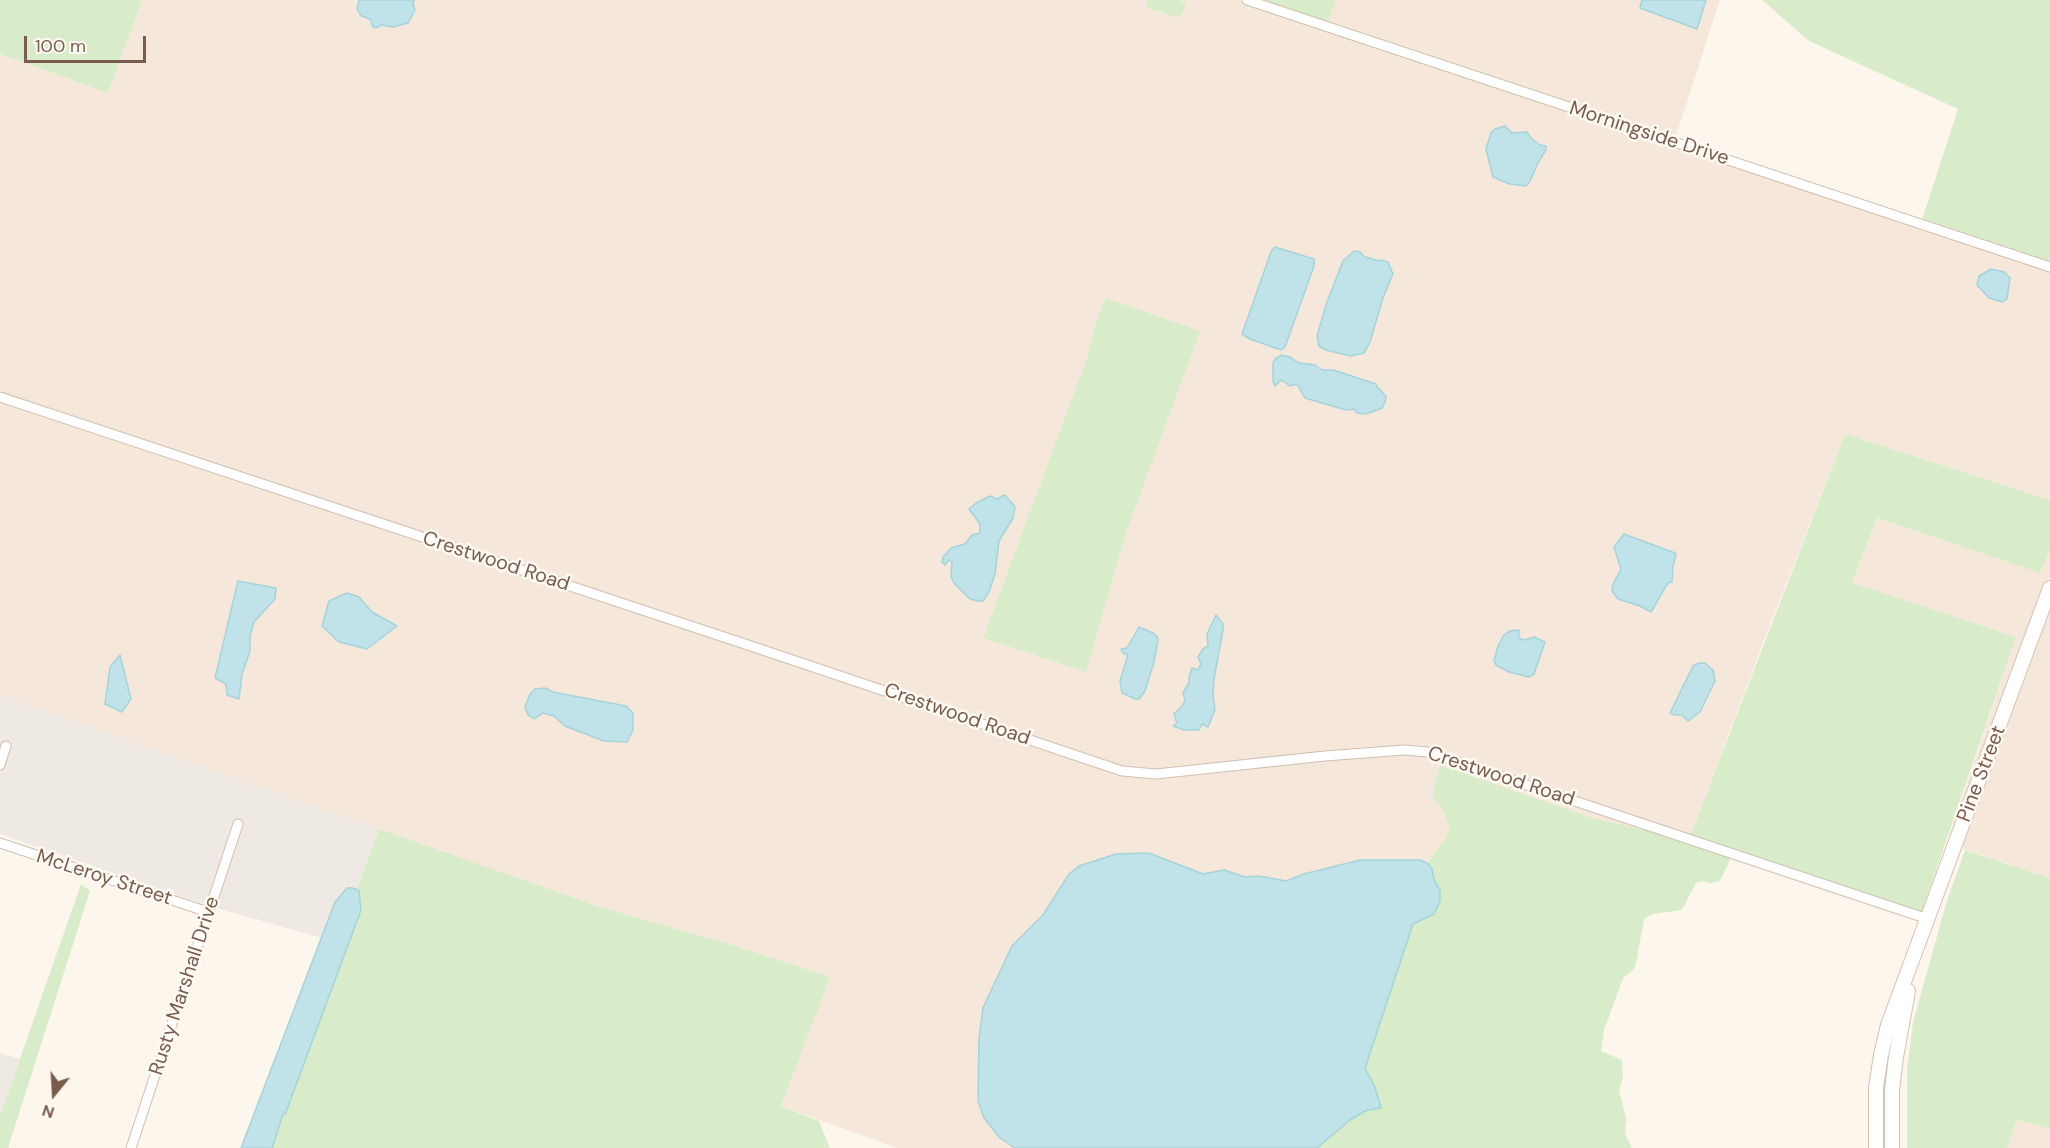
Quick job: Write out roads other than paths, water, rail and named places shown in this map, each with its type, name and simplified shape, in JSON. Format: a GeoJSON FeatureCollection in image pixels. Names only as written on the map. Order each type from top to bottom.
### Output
{"type":"FeatureCollection","features":[{"type":"Feature","properties":{"kind":"main road","name":"Pine Street"},"geometry":{"type":"LineString","coordinates":[[1876,1148],[1876,1088],[1881,1055],[1891,1018],[2050,588]]}},
{"type":"Feature","properties":{"kind":"main road","name":"Pine Street"},"geometry":{"type":"LineString","coordinates":[[1892,1148],[1896,1057],[1914,959]]}},
{"type":"Feature","properties":{"kind":"street","name":"Morningside Drive"},"geometry":{"type":"LineString","coordinates":[[1248,0],[2050,267]]}},
{"type":"Feature","properties":{"kind":"street","name":"Crestwood Road"},"geometry":{"type":"LineString","coordinates":[[0,397],[1122,771],[1156,774],[1404,750],[1428,752],[1928,919]]}},
{"type":"Feature","properties":{"kind":"street"},"geometry":{"type":"LineString","coordinates":[[0,765],[6,746]]}},
{"type":"Feature","properties":{"kind":"street","name":"Rusty Marshall Drive"},"geometry":{"type":"LineString","coordinates":[[131,1148],[238,824]]}},
{"type":"Feature","properties":{"kind":"street","name":"McLeroy Street"},"geometry":{"type":"LineString","coordinates":[[0,843],[208,912]]}},
{"type":"Feature","properties":{"kind":"water"},"geometry":{"type":"Polygon","coordinates":[[[359,0],[414,0],[415,10],[408,23],[393,27],[382,25],[376,28],[373,27],[370,19],[361,16],[357,9],[359,0]]]}},
{"type":"Feature","properties":{"kind":"water"},"geometry":{"type":"Polygon","coordinates":[[[1642,0],[1706,0],[1697,29],[1640,8],[1642,0]]]}},
{"type":"Feature","properties":{"kind":"water"},"geometry":{"type":"Polygon","coordinates":[[[1505,126],[1512,133],[1527,132],[1540,145],[1546,146],[1529,183],[1525,186],[1510,184],[1493,177],[1486,149],[1491,133],[1505,126]]]}},
{"type":"Feature","properties":{"kind":"water"},"geometry":{"type":"Polygon","coordinates":[[[1275,247],[1314,259],[1314,266],[1285,347],[1281,350],[1242,334],[1271,252],[1275,247]]]}},
{"type":"Feature","properties":{"kind":"water"},"geometry":{"type":"Polygon","coordinates":[[[1354,251],[1360,252],[1365,257],[1388,262],[1393,274],[1370,342],[1364,353],[1351,356],[1319,346],[1317,336],[1343,261],[1354,251]]]}},
{"type":"Feature","properties":{"kind":"water"},"geometry":{"type":"Polygon","coordinates":[[[1991,269],[2004,272],[2010,278],[2007,299],[2002,302],[1989,298],[1977,285],[1979,276],[1991,269]]]}},
{"type":"Feature","properties":{"kind":"water"},"geometry":{"type":"Polygon","coordinates":[[[1282,355],[1299,363],[1315,365],[1322,370],[1333,370],[1376,384],[1386,396],[1385,402],[1382,408],[1366,414],[1357,413],[1354,409],[1346,410],[1305,398],[1297,384],[1290,386],[1281,380],[1275,386],[1273,363],[1282,355]]]}},
{"type":"Feature","properties":{"kind":"water"},"geometry":{"type":"Polygon","coordinates":[[[1005,495],[1015,507],[1013,518],[999,541],[995,574],[989,592],[983,601],[970,599],[951,577],[952,562],[949,560],[945,565],[942,562],[943,557],[951,548],[965,544],[972,535],[980,533],[980,524],[969,509],[990,496],[997,499],[1005,495]]]}},
{"type":"Feature","properties":{"kind":"water"},"geometry":{"type":"Polygon","coordinates":[[[1624,534],[1676,555],[1672,582],[1668,583],[1651,612],[1618,599],[1612,591],[1621,569],[1614,547],[1624,534]]]}},
{"type":"Feature","properties":{"kind":"water"},"geometry":{"type":"Polygon","coordinates":[[[238,581],[276,588],[275,599],[254,622],[250,636],[250,651],[242,674],[239,699],[227,695],[226,684],[215,678],[238,581]]]}},
{"type":"Feature","properties":{"kind":"water"},"geometry":{"type":"Polygon","coordinates":[[[347,593],[359,597],[372,612],[397,626],[367,649],[339,642],[322,626],[329,601],[347,593]]]}},
{"type":"Feature","properties":{"kind":"water"},"geometry":{"type":"Polygon","coordinates":[[[1216,615],[1223,624],[1223,630],[1214,679],[1215,710],[1208,727],[1202,724],[1199,730],[1184,730],[1173,726],[1177,723],[1174,714],[1185,700],[1183,693],[1189,683],[1192,668],[1198,670],[1201,664],[1198,657],[1208,646],[1207,634],[1216,615]]]}},
{"type":"Feature","properties":{"kind":"water"},"geometry":{"type":"Polygon","coordinates":[[[1139,627],[1153,633],[1158,640],[1145,691],[1139,699],[1135,699],[1122,693],[1120,681],[1128,655],[1121,649],[1127,648],[1139,627]]]}},
{"type":"Feature","properties":{"kind":"water"},"geometry":{"type":"Polygon","coordinates":[[[1519,630],[1521,639],[1534,637],[1545,642],[1534,674],[1529,677],[1509,672],[1496,665],[1494,661],[1504,635],[1510,631],[1519,630]]]}},
{"type":"Feature","properties":{"kind":"water"},"geometry":{"type":"Polygon","coordinates":[[[120,655],[131,699],[122,712],[105,704],[110,667],[120,655]]]}},
{"type":"Feature","properties":{"kind":"water"},"geometry":{"type":"Polygon","coordinates":[[[1705,663],[1713,670],[1715,681],[1700,712],[1688,721],[1682,715],[1670,713],[1693,666],[1705,663]]]}},
{"type":"Feature","properties":{"kind":"water"},"geometry":{"type":"Polygon","coordinates":[[[545,688],[553,692],[626,706],[633,713],[633,730],[627,742],[604,741],[565,726],[554,716],[543,713],[534,719],[528,715],[525,707],[530,694],[535,689],[545,688]]]}},
{"type":"Feature","properties":{"kind":"water"},"geometry":{"type":"Polygon","coordinates":[[[1149,853],[1203,874],[1224,870],[1245,877],[1259,876],[1286,881],[1304,874],[1360,860],[1420,860],[1427,863],[1432,869],[1434,880],[1440,890],[1440,901],[1434,914],[1413,924],[1365,1068],[1375,1087],[1381,1108],[1367,1110],[1350,1120],[1317,1148],[1015,1148],[1000,1138],[984,1118],[978,1101],[979,1038],[983,1008],[1012,946],[1043,915],[1069,874],[1079,866],[1116,854],[1149,853]]]}},
{"type":"Feature","properties":{"kind":"water"},"geometry":{"type":"Polygon","coordinates":[[[347,888],[359,891],[361,910],[272,1148],[241,1148],[335,902],[347,888]]]}}]}
